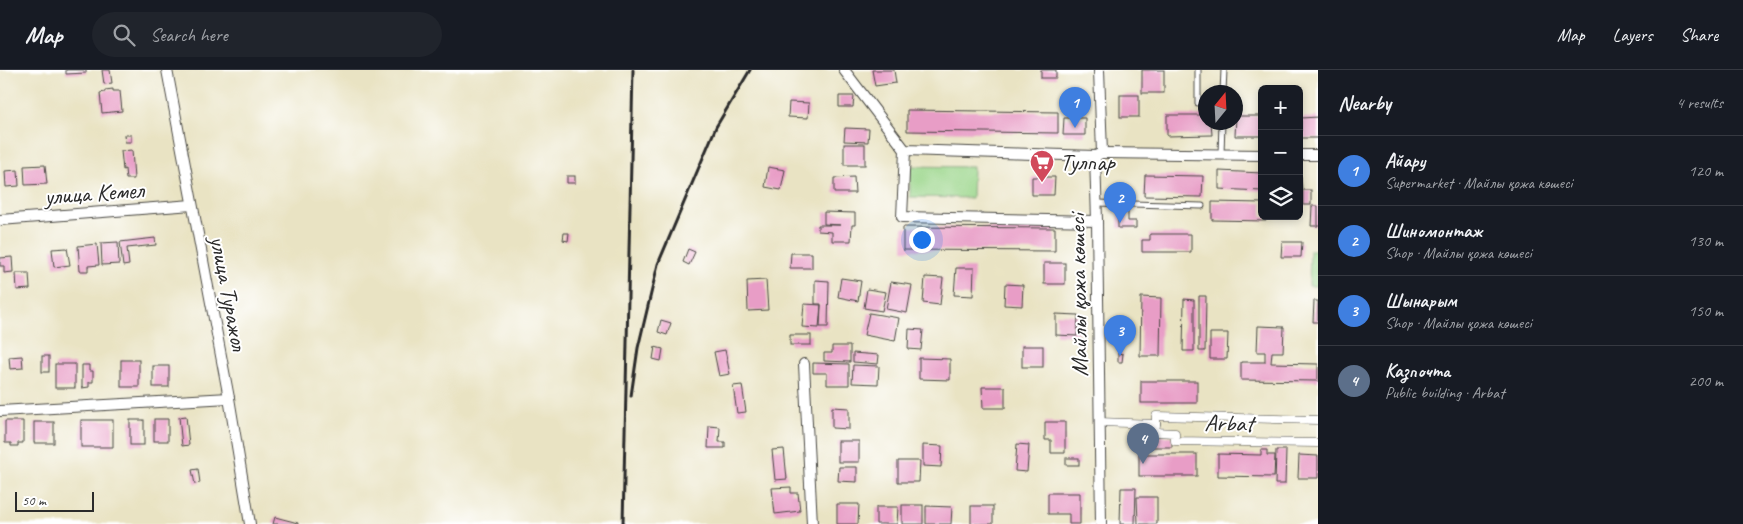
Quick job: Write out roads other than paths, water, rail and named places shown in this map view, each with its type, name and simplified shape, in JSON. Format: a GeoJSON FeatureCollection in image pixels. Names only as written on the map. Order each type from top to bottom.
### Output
{"type":"FeatureCollection","features":[{"type":"Feature","properties":{"kind":"street","name":"улица Туражол"},"geometry":{"type":"LineString","coordinates":[[167,70],[229,398],[250,524]]}},
{"type":"Feature","properties":{"kind":"street"},"geometry":{"type":"LineString","coordinates":[[844,70],[905,150],[902,217],[1098,221]]}},
{"type":"Feature","properties":{"kind":"street","name":"Майлы қожа көшесі"},"geometry":{"type":"LineString","coordinates":[[1099,70],[1097,203],[1101,524]]}},
{"type":"Feature","properties":{"kind":"street"},"geometry":{"type":"LineString","coordinates":[[905,150],[1099,155],[1258,155]]}},
{"type":"Feature","properties":{"kind":"street"},"geometry":{"type":"LineString","coordinates":[[1303,155],[1318,156]]}},
{"type":"Feature","properties":{"kind":"street","name":"улица Кемел"},"geometry":{"type":"LineString","coordinates":[[0,220],[192,205]]}},
{"type":"Feature","properties":{"kind":"street"},"geometry":{"type":"LineString","coordinates":[[804,364],[812,524]]}},
{"type":"Feature","properties":{"kind":"street"},"geometry":{"type":"LineString","coordinates":[[0,411],[229,398]]}},
{"type":"Feature","properties":{"kind":"street","name":"Arbat"},"geometry":{"type":"LineString","coordinates":[[1318,420],[1156,416],[1156,432],[1175,433],[1175,441],[1318,443]]}},
{"type":"Feature","properties":{"kind":"street","name":"Arbat"},"geometry":{"type":"LineString","coordinates":[[1099,422],[1156,424]]}},
{"type":"Feature","properties":{"kind":"lane"},"geometry":{"type":"LineString","coordinates":[[1198,70],[1198,85]]}},
{"type":"Feature","properties":{"kind":"lane"},"geometry":{"type":"LineString","coordinates":[[1223,85],[1224,70]]}},
{"type":"Feature","properties":{"kind":"lane"},"geometry":{"type":"LineString","coordinates":[[1220,155],[1222,130]]}},
{"type":"Feature","properties":{"kind":"lane"},"geometry":{"type":"LineString","coordinates":[[1097,203],[1202,206]]}},
{"type":"Feature","properties":{"kind":"railway"},"geometry":{"type":"LineString","coordinates":[[623,524],[633,70]]}},
{"type":"Feature","properties":{"kind":"railway"},"geometry":{"type":"LineString","coordinates":[[631,396],[638,348],[658,264],[716,127],[750,70]]}},
{"type":"Feature","properties":{"kind":"place","name":"Айару"},"geometry":{"type":"Point","coordinates":[1075,128]}},
{"type":"Feature","properties":{"kind":"place","name":"Тулпар"},"geometry":{"type":"Point","coordinates":[1042,183]}},
{"type":"Feature","properties":{"kind":"place","name":"Шиномонтаж"},"geometry":{"type":"Point","coordinates":[1120,223]}},
{"type":"Feature","properties":{"kind":"place","name":"Шынарым"},"geometry":{"type":"Point","coordinates":[1120,356]}},
{"type":"Feature","properties":{"kind":"place","name":"Казпочта"},"geometry":{"type":"Point","coordinates":[1143,464]}}]}
